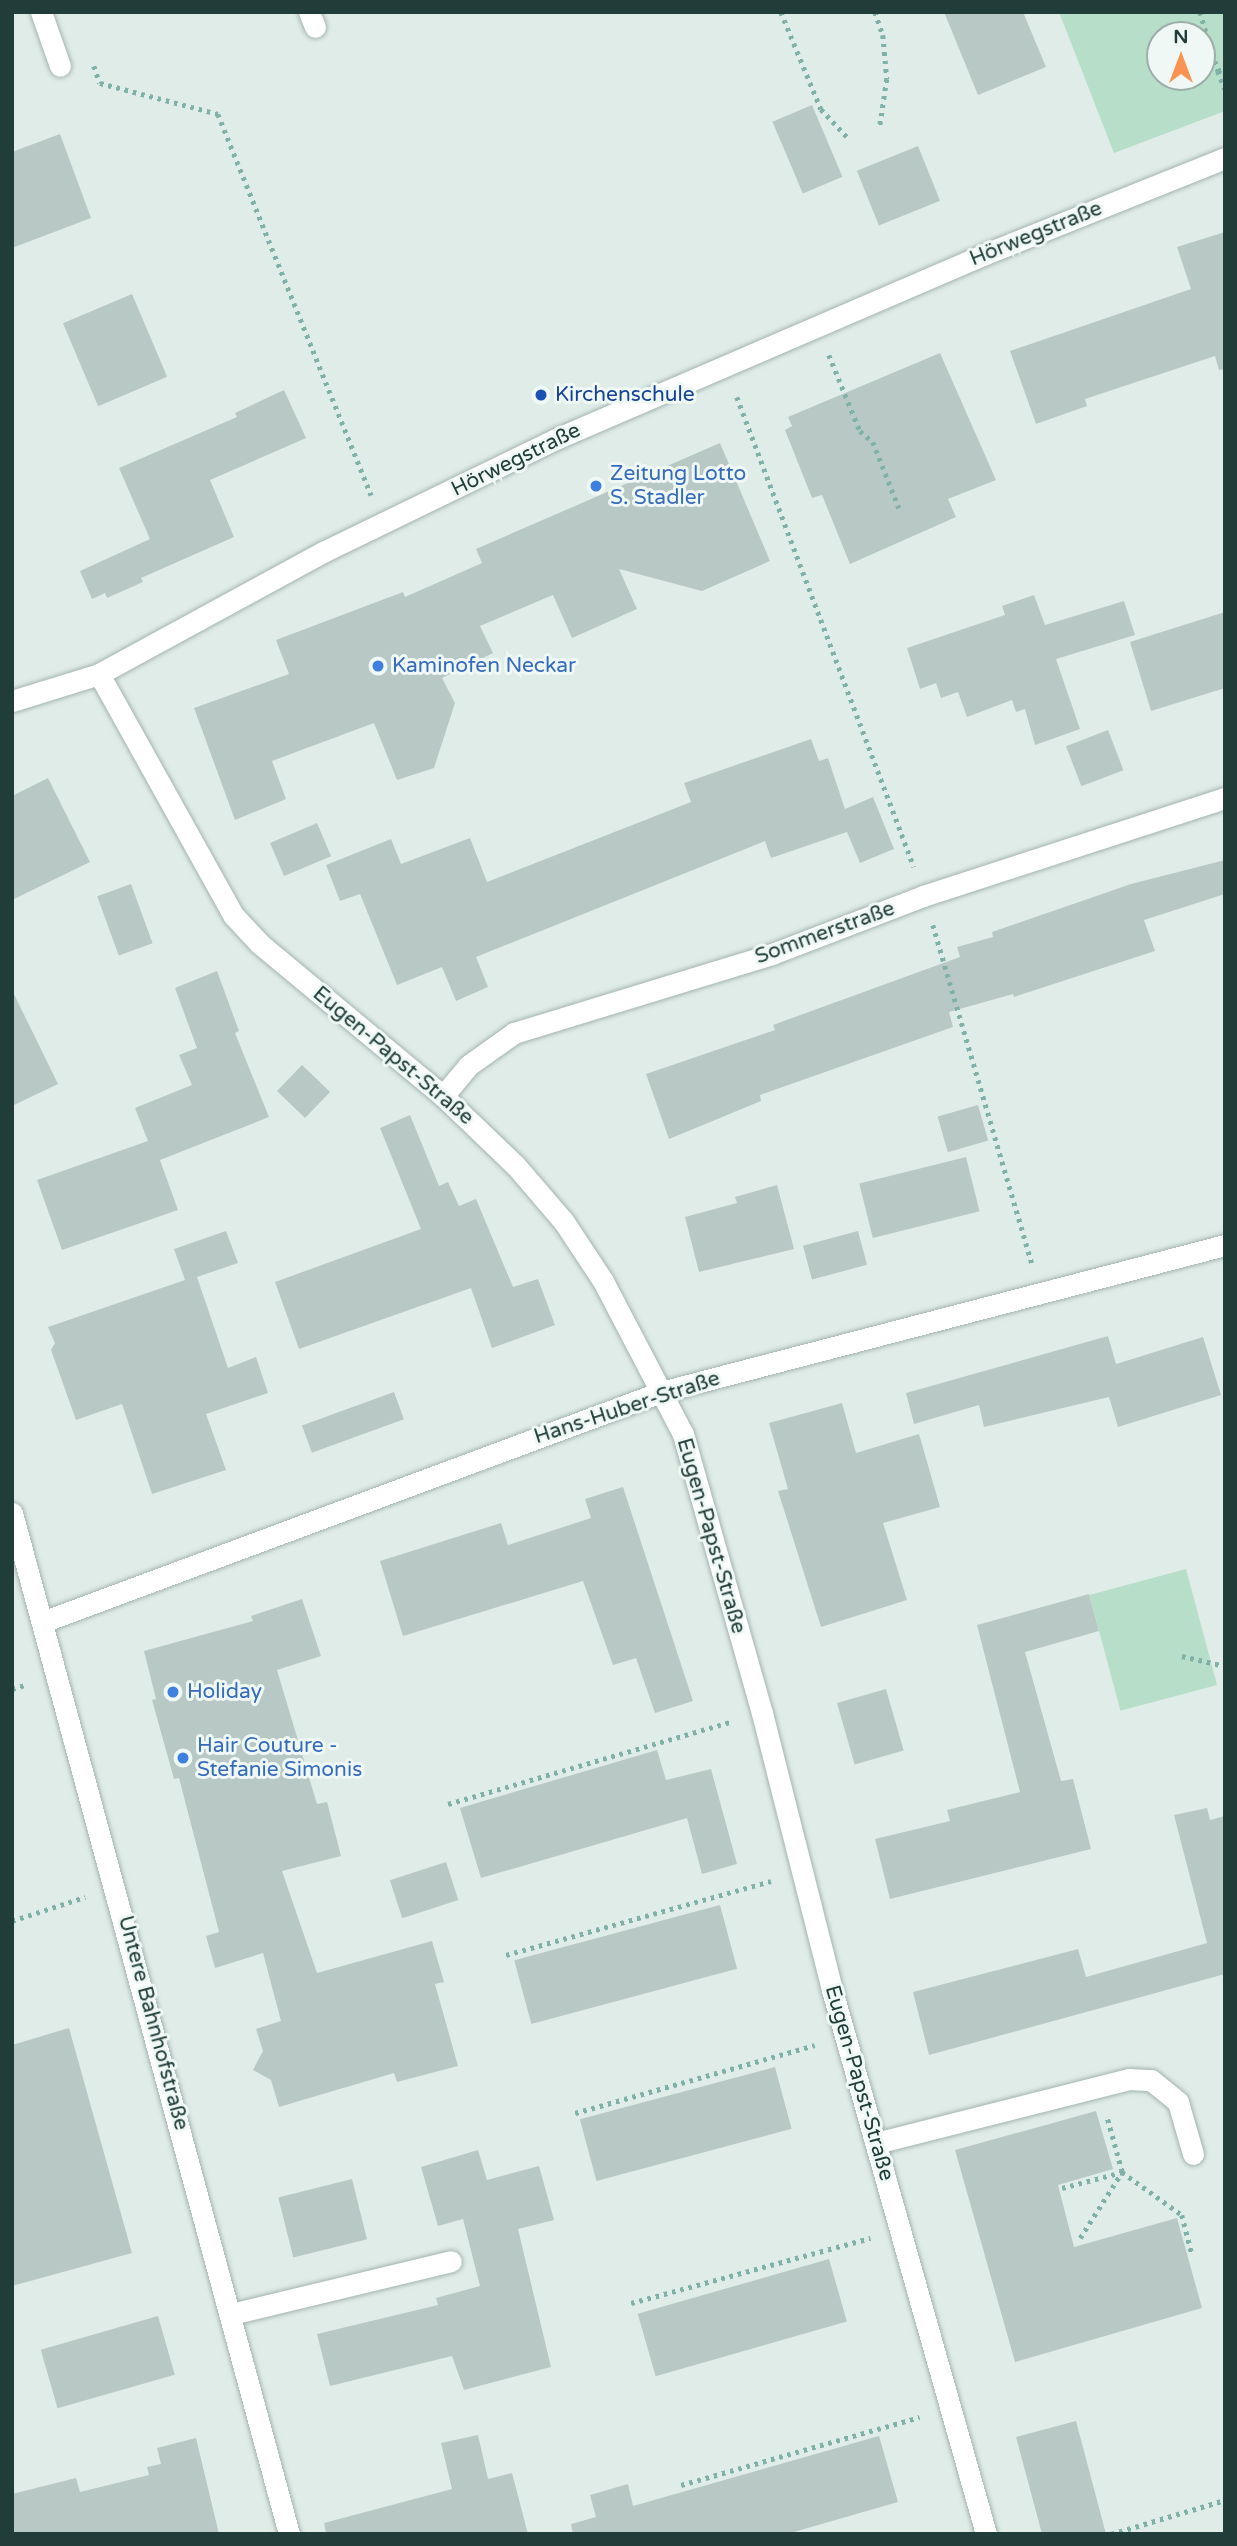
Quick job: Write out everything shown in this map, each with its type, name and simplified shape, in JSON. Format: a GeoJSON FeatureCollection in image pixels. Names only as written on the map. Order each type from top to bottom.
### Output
{"type":"FeatureCollection","features":[{"type":"Feature","properties":{"kind":"street"},"geometry":{"type":"LineString","coordinates":[[41,12],[60,66]]}},
{"type":"Feature","properties":{"kind":"street","name":"Hörwegstraße"},"geometry":{"type":"LineString","coordinates":[[12,701],[99,674],[382,524],[558,438],[726,368],[985,254],[1225,158]]}},
{"type":"Feature","properties":{"kind":"street","name":"Eugen-Papst-Straße"},"geometry":{"type":"LineString","coordinates":[[99,674],[233,915],[260,944],[443,1096],[516,1166],[564,1222],[620,1311],[683,1434],[697,1475],[762,1713],[846,2036],[986,2534]]}},
{"type":"Feature","properties":{"kind":"street","name":"Sommerstraße"},"geometry":{"type":"LineString","coordinates":[[443,1096],[470,1065],[514,1033],[772,954],[923,896],[1225,798]]}},
{"type":"Feature","properties":{"kind":"street","name":"Hans-Huber-Straße"},"geometry":{"type":"LineString","coordinates":[[45,1621],[661,1392],[1039,1291],[1225,1245]]}},
{"type":"Feature","properties":{"kind":"street","name":"Untere Bahnhofstraße"},"geometry":{"type":"LineString","coordinates":[[12,1513],[45,1621],[289,2534]]}},
{"type":"Feature","properties":{"kind":"street"},"geometry":{"type":"LineString","coordinates":[[876,2143],[1129,2079],[1151,2080],[1178,2102],[1194,2154]]}},
{"type":"Feature","properties":{"kind":"street"},"geometry":{"type":"LineString","coordinates":[[231,2314],[451,2261]]}},
{"type":"Feature","properties":{"kind":"path"},"geometry":{"type":"LineString","coordinates":[[781,12],[821,109],[849,139]]}},
{"type":"Feature","properties":{"kind":"path"},"geometry":{"type":"LineString","coordinates":[[875,12],[883,35],[887,79],[880,126]]}},
{"type":"Feature","properties":{"kind":"path"},"geometry":{"type":"LineString","coordinates":[[1200,12],[1225,89]]}},
{"type":"Feature","properties":{"kind":"path"},"geometry":{"type":"LineString","coordinates":[[91,59],[100,83],[218,114],[382,524]]}},
{"type":"Feature","properties":{"kind":"path"},"geometry":{"type":"LineString","coordinates":[[1218,71],[1225,68]]}},
{"type":"Feature","properties":{"kind":"path"},"geometry":{"type":"LineString","coordinates":[[818,328],[860,431],[873,442],[899,508]]}},
{"type":"Feature","properties":{"kind":"path"},"geometry":{"type":"LineString","coordinates":[[726,368],[923,896],[1039,1291]]}},
{"type":"Feature","properties":{"kind":"path"},"geometry":{"type":"LineString","coordinates":[[1182,1656],[1225,1666]]}},
{"type":"Feature","properties":{"kind":"path"},"geometry":{"type":"LineString","coordinates":[[448,1804],[762,1713]]}},
{"type":"Feature","properties":{"kind":"path"},"geometry":{"type":"LineString","coordinates":[[506,1955],[802,1872]]}},
{"type":"Feature","properties":{"kind":"path"},"geometry":{"type":"LineString","coordinates":[[12,1921],[116,1887]]}},
{"type":"Feature","properties":{"kind":"path"},"geometry":{"type":"LineString","coordinates":[[575,2113],[846,2036]]}},
{"type":"Feature","properties":{"kind":"path"},"geometry":{"type":"LineString","coordinates":[[1106,2113],[1122,2172],[1182,2215],[1192,2253]]}},
{"type":"Feature","properties":{"kind":"path"},"geometry":{"type":"LineString","coordinates":[[1062,2188],[1122,2172]]}},
{"type":"Feature","properties":{"kind":"path"},"geometry":{"type":"LineString","coordinates":[[1080,2238],[1122,2172]]}},
{"type":"Feature","properties":{"kind":"path"},"geometry":{"type":"LineString","coordinates":[[631,2303],[901,2230]]}},
{"type":"Feature","properties":{"kind":"path"},"geometry":{"type":"LineString","coordinates":[[681,2485],[950,2408]]}},
{"type":"Feature","properties":{"kind":"path"},"geometry":{"type":"LineString","coordinates":[[1111,2534],[1225,2500]]}},
{"type":"Feature","properties":{"kind":"green space"},"geometry":{"type":"Polygon","coordinates":[[[1059,12],[1225,12],[1225,111],[1114,153],[1059,12]]]}},
{"type":"Feature","properties":{"kind":"green space"},"geometry":{"type":"Polygon","coordinates":[[[1186,1569],[1217,1685],[1120,1711],[1089,1595],[1186,1569]]]}},
{"type":"Feature","properties":{"kind":"building"},"geometry":{"type":"Polygon","coordinates":[[[944,12],[1023,12],[1046,67],[978,95],[944,12]]]}},
{"type":"Feature","properties":{"kind":"building"},"geometry":{"type":"Polygon","coordinates":[[[812,105],[842,177],[803,194],[772,122],[812,105]]]}},
{"type":"Feature","properties":{"kind":"building"},"geometry":{"type":"Polygon","coordinates":[[[60,134],[91,218],[12,248],[12,152],[60,134]]]}},
{"type":"Feature","properties":{"kind":"building"},"geometry":{"type":"Polygon","coordinates":[[[918,146],[940,201],[879,225],[857,171],[918,146]]]}},
{"type":"Feature","properties":{"kind":"building"},"geometry":{"type":"Polygon","coordinates":[[[1225,232],[1225,369],[1219,370],[1215,356],[1085,399],[1087,406],[1036,424],[1010,351],[1191,289],[1177,247],[1225,232]]]}},
{"type":"Feature","properties":{"kind":"building"},"geometry":{"type":"Polygon","coordinates":[[[132,294],[167,377],[98,406],[63,323],[132,294]]]}},
{"type":"Feature","properties":{"kind":"building"},"geometry":{"type":"Polygon","coordinates":[[[940,353],[996,480],[948,499],[956,517],[850,564],[822,495],[812,498],[785,430],[792,426],[788,417],[940,353]]]}},
{"type":"Feature","properties":{"kind":"building"},"geometry":{"type":"Polygon","coordinates":[[[284,390],[306,438],[210,480],[234,537],[141,578],[143,582],[107,598],[105,593],[92,599],[80,571],[150,539],[119,468],[237,417],[235,413],[284,390]]]}},
{"type":"Feature","properties":{"kind":"building"},"geometry":{"type":"Polygon","coordinates":[[[720,443],[770,561],[702,591],[619,569],[637,609],[572,638],[553,595],[480,626],[493,653],[442,678],[455,703],[434,768],[397,780],[374,723],[272,761],[286,799],[235,820],[194,708],[289,674],[276,640],[403,592],[405,597],[482,563],[476,549],[720,443]]]}},
{"type":"Feature","properties":{"kind":"building"},"geometry":{"type":"Polygon","coordinates":[[[1034,595],[1045,625],[1124,601],[1135,635],[1056,659],[1080,729],[1035,745],[1025,709],[1016,712],[1012,700],[967,717],[958,692],[941,698],[936,683],[920,689],[907,648],[1005,615],[1002,606],[1034,595]]]}},
{"type":"Feature","properties":{"kind":"building"},"geometry":{"type":"Polygon","coordinates":[[[1225,612],[1225,688],[1151,711],[1130,642],[1225,612]]]}},
{"type":"Feature","properties":{"kind":"building"},"geometry":{"type":"Polygon","coordinates":[[[1108,730],[1123,770],[1081,786],[1066,746],[1108,730]]]}},
{"type":"Feature","properties":{"kind":"building"},"geometry":{"type":"Polygon","coordinates":[[[811,739],[819,761],[828,758],[845,809],[873,797],[894,849],[860,863],[847,832],[771,858],[765,841],[476,957],[488,987],[456,1001],[442,967],[397,985],[360,894],[340,901],[326,865],[391,839],[401,864],[470,838],[487,882],[691,802],[684,783],[811,739]]]}},
{"type":"Feature","properties":{"kind":"building"},"geometry":{"type":"Polygon","coordinates":[[[48,778],[90,862],[12,900],[12,796],[48,778]]]}},
{"type":"Feature","properties":{"kind":"building"},"geometry":{"type":"Polygon","coordinates":[[[317,823],[331,856],[284,876],[270,843],[317,823]]]}},
{"type":"Feature","properties":{"kind":"building"},"geometry":{"type":"Polygon","coordinates":[[[1225,860],[1225,894],[1144,920],[1155,951],[1014,997],[1013,994],[949,1012],[953,1027],[760,1095],[761,1101],[669,1139],[646,1074],[775,1030],[773,1025],[960,957],[957,947],[993,937],[992,932],[1131,884],[1225,860]]]}},
{"type":"Feature","properties":{"kind":"building"},"geometry":{"type":"Polygon","coordinates":[[[131,884],[153,943],[119,956],[97,896],[131,884]]]}},
{"type":"Feature","properties":{"kind":"building"},"geometry":{"type":"Polygon","coordinates":[[[217,971],[239,1031],[235,1033],[269,1117],[160,1160],[178,1210],[62,1250],[37,1180],[148,1141],[135,1108],[192,1085],[179,1055],[197,1048],[175,988],[217,971]]]}},
{"type":"Feature","properties":{"kind":"building"},"geometry":{"type":"Polygon","coordinates":[[[12,990],[58,1084],[12,1106],[12,990]]]}},
{"type":"Feature","properties":{"kind":"building"},"geometry":{"type":"Polygon","coordinates":[[[302,1065],[330,1092],[305,1118],[277,1091],[302,1065]]]}},
{"type":"Feature","properties":{"kind":"building"},"geometry":{"type":"Polygon","coordinates":[[[978,1105],[988,1141],[948,1152],[938,1117],[978,1105]]]}},
{"type":"Feature","properties":{"kind":"building"},"geometry":{"type":"Polygon","coordinates":[[[410,1115],[439,1186],[448,1182],[459,1206],[476,1199],[513,1287],[538,1279],[555,1325],[492,1348],[471,1288],[299,1349],[275,1282],[421,1229],[380,1128],[410,1115]]]}},
{"type":"Feature","properties":{"kind":"building"},"geometry":{"type":"Polygon","coordinates":[[[966,1157],[980,1211],[873,1238],[859,1184],[966,1157]]]}},
{"type":"Feature","properties":{"kind":"building"},"geometry":{"type":"Polygon","coordinates":[[[777,1185],[794,1249],[699,1272],[685,1217],[737,1203],[735,1197],[777,1185]]]}},
{"type":"Feature","properties":{"kind":"building"},"geometry":{"type":"Polygon","coordinates":[[[226,1231],[238,1263],[197,1277],[228,1368],[256,1357],[268,1393],[206,1414],[226,1470],[152,1494],[122,1404],[76,1420],[51,1350],[55,1343],[48,1327],[185,1280],[174,1249],[226,1231]]]}},
{"type":"Feature","properties":{"kind":"building"},"geometry":{"type":"Polygon","coordinates":[[[858,1231],[867,1265],[812,1280],[803,1246],[858,1231]]]}},
{"type":"Feature","properties":{"kind":"building"},"geometry":{"type":"Polygon","coordinates":[[[1108,1336],[1116,1364],[1203,1337],[1221,1395],[1118,1427],[1109,1397],[984,1427],[979,1405],[914,1424],[906,1393],[1108,1336]]]}},
{"type":"Feature","properties":{"kind":"building"},"geometry":{"type":"Polygon","coordinates":[[[394,1392],[404,1419],[312,1453],[302,1426],[394,1392]]]}},
{"type":"Feature","properties":{"kind":"building"},"geometry":{"type":"Polygon","coordinates":[[[842,1403],[856,1453],[919,1434],[940,1507],[883,1523],[907,1600],[821,1627],[778,1491],[788,1489],[769,1423],[842,1403]]]}},
{"type":"Feature","properties":{"kind":"building"},"geometry":{"type":"Polygon","coordinates":[[[623,1487],[693,1701],[655,1713],[636,1658],[613,1665],[583,1581],[403,1636],[380,1561],[501,1523],[508,1545],[591,1518],[585,1499],[623,1487]]]}},
{"type":"Feature","properties":{"kind":"building"},"geometry":{"type":"Polygon","coordinates":[[[1089,1594],[1099,1631],[1025,1652],[1061,1781],[1073,1779],[1091,1849],[890,1899],[875,1839],[950,1821],[947,1810],[1020,1792],[977,1625],[1089,1594]]]}},
{"type":"Feature","properties":{"kind":"building"},"geometry":{"type":"Polygon","coordinates":[[[302,1599],[321,1656],[277,1670],[317,1804],[327,1802],[341,1856],[282,1871],[317,1973],[432,1941],[444,1982],[435,1984],[458,2066],[397,2082],[394,2073],[279,2107],[271,2080],[253,2070],[263,2051],[256,2029],[281,2021],[263,1953],[215,1968],[206,1936],[219,1932],[179,1778],[174,1779],[152,1700],[156,1699],[144,1651],[253,1621],[251,1616],[302,1599]]]}},
{"type":"Feature","properties":{"kind":"building"},"geometry":{"type":"Polygon","coordinates":[[[886,1689],[904,1751],[855,1765],[837,1703],[886,1689]]]}},
{"type":"Feature","properties":{"kind":"building"},"geometry":{"type":"Polygon","coordinates":[[[657,1750],[666,1780],[711,1769],[737,1864],[702,1874],[687,1818],[481,1878],[460,1808],[657,1750]]]}},
{"type":"Feature","properties":{"kind":"building"},"geometry":{"type":"Polygon","coordinates":[[[1207,1808],[1210,1820],[1225,1816],[1225,1974],[929,2055],[913,1992],[1078,1949],[1086,1977],[1207,1943],[1174,1815],[1207,1808]]]}},
{"type":"Feature","properties":{"kind":"building"},"geometry":{"type":"Polygon","coordinates":[[[446,1862],[458,1900],[402,1918],[390,1880],[446,1862]]]}},
{"type":"Feature","properties":{"kind":"building"},"geometry":{"type":"Polygon","coordinates":[[[720,1905],[737,1969],[531,2024],[514,1960],[720,1905]]]}},
{"type":"Feature","properties":{"kind":"building"},"geometry":{"type":"Polygon","coordinates":[[[69,2028],[132,2253],[12,2286],[12,2045],[69,2028]]]}},
{"type":"Feature","properties":{"kind":"building"},"geometry":{"type":"Polygon","coordinates":[[[775,2067],[792,2129],[596,2181],[580,2119],[775,2067]]]}},
{"type":"Feature","properties":{"kind":"building"},"geometry":{"type":"Polygon","coordinates":[[[1096,2111],[1113,2169],[1058,2185],[1074,2247],[1177,2218],[1202,2308],[1015,2362],[955,2150],[1096,2111]]]}},
{"type":"Feature","properties":{"kind":"building"},"geometry":{"type":"Polygon","coordinates":[[[478,2150],[487,2180],[539,2166],[554,2220],[518,2229],[551,2367],[464,2390],[452,2356],[330,2386],[317,2334],[438,2305],[436,2298],[480,2286],[463,2219],[438,2226],[421,2167],[478,2150]]]}},
{"type":"Feature","properties":{"kind":"building"},"geometry":{"type":"Polygon","coordinates":[[[352,2179],[367,2239],[293,2258],[278,2197],[352,2179]]]}},
{"type":"Feature","properties":{"kind":"building"},"geometry":{"type":"Polygon","coordinates":[[[829,2259],[847,2321],[656,2376],[638,2314],[829,2259]]]}},
{"type":"Feature","properties":{"kind":"building"},"geometry":{"type":"Polygon","coordinates":[[[158,2316],[175,2375],[58,2408],[41,2350],[158,2316]]]}},
{"type":"Feature","properties":{"kind":"building"},"geometry":{"type":"Polygon","coordinates":[[[1076,2421],[1106,2534],[1042,2534],[1016,2437],[1076,2421]]]}},
{"type":"Feature","properties":{"kind":"building"},"geometry":{"type":"Polygon","coordinates":[[[478,2435],[488,2479],[512,2473],[528,2534],[326,2534],[324,2523],[452,2489],[441,2443],[478,2435]]]}},
{"type":"Feature","properties":{"kind":"building"},"geometry":{"type":"Polygon","coordinates":[[[879,2436],[898,2502],[787,2534],[573,2534],[571,2524],[596,2517],[590,2495],[628,2484],[633,2506],[879,2436]]]}},
{"type":"Feature","properties":{"kind":"building"},"geometry":{"type":"Polygon","coordinates":[[[196,2438],[219,2534],[12,2534],[12,2494],[76,2478],[80,2492],[149,2475],[147,2467],[161,2464],[157,2448],[196,2438]]]}},
{"type":"Feature","properties":{"kind":"place","name":"Kirchenschule"},"geometry":{"type":"Point","coordinates":[541,395]}},
{"type":"Feature","properties":{"kind":"place","name":"Zeitung Lotto S. Stadler"},"geometry":{"type":"Point","coordinates":[596,486]}},
{"type":"Feature","properties":{"kind":"place","name":"Kaminofen Neckar"},"geometry":{"type":"Point","coordinates":[378,666]}},
{"type":"Feature","properties":{"kind":"place","name":"Holiday"},"geometry":{"type":"Point","coordinates":[173,1692]}},
{"type":"Feature","properties":{"kind":"place","name":"Hair Couture - Stefanie Simonis"},"geometry":{"type":"Point","coordinates":[183,1758]}}]}
